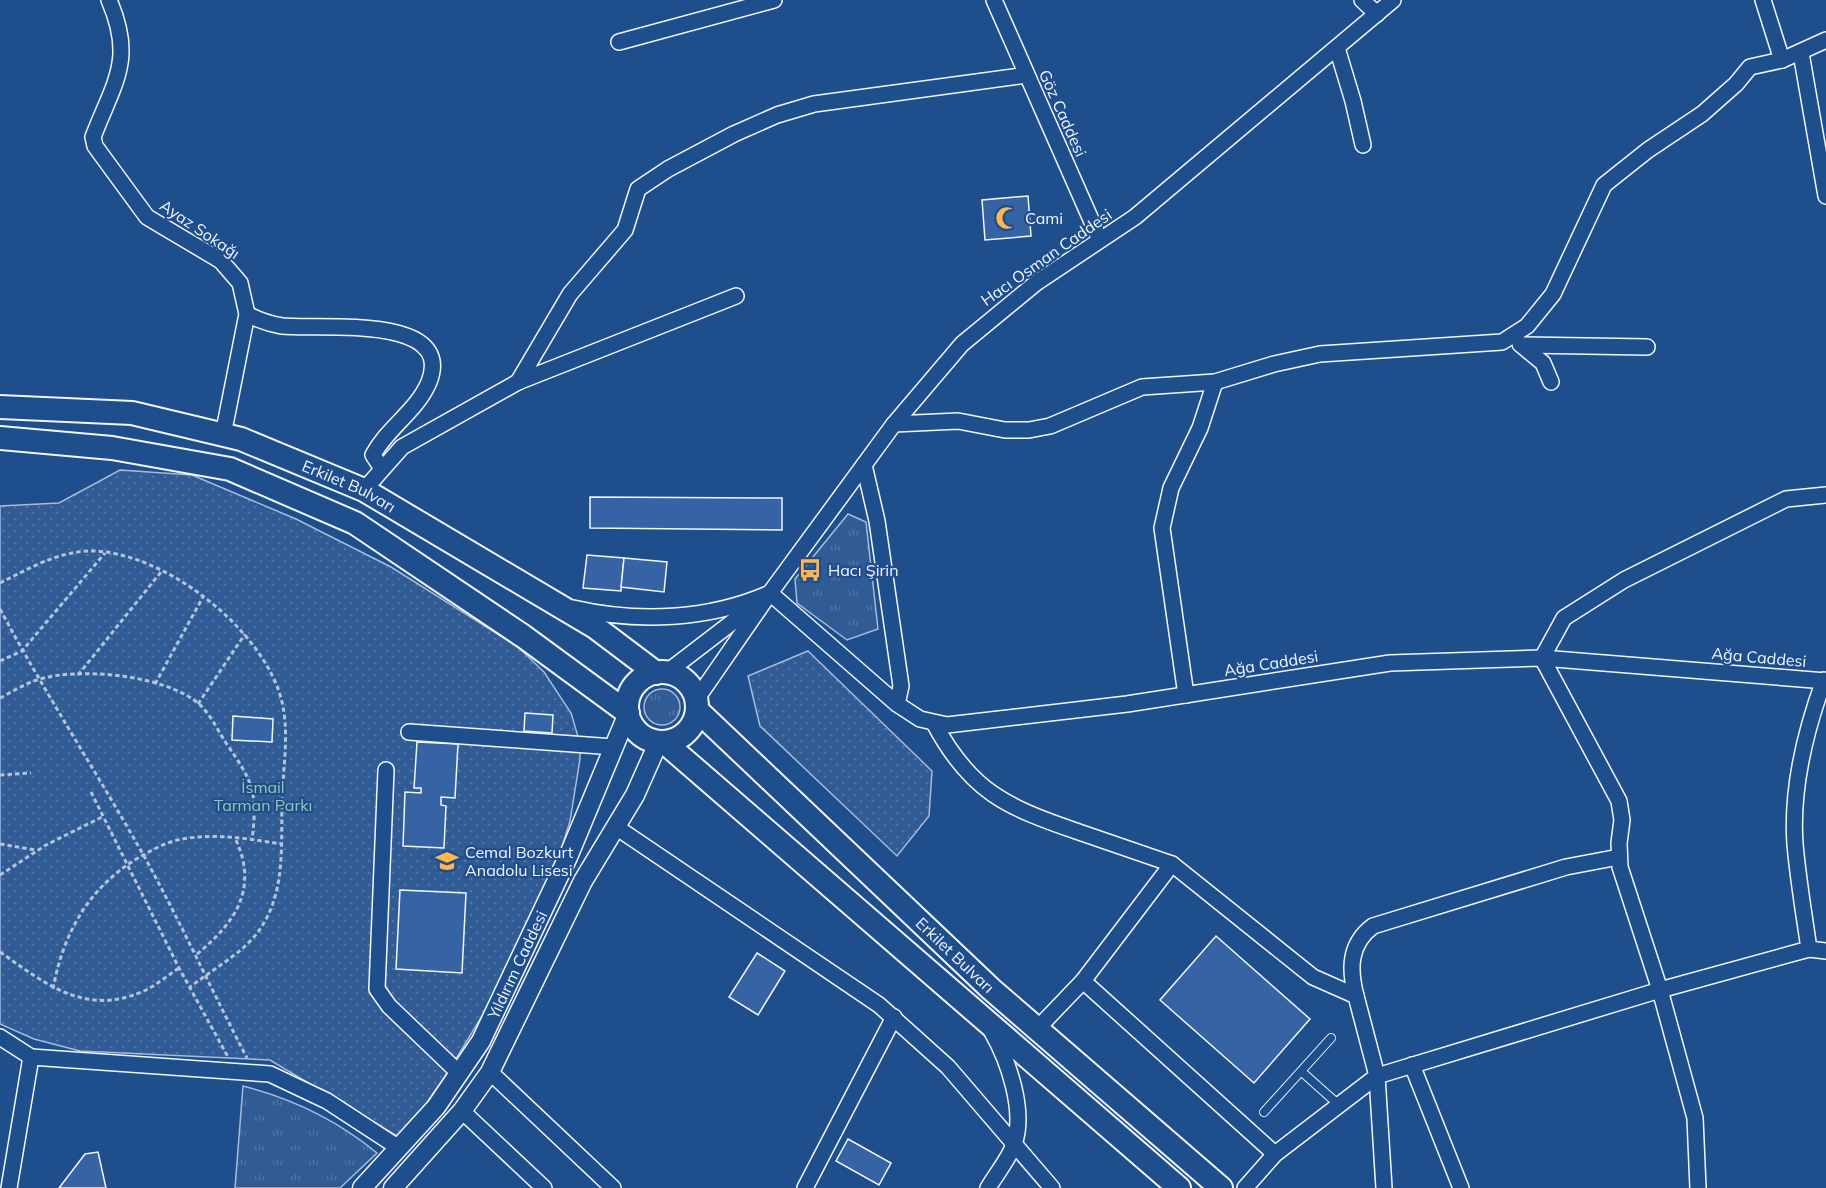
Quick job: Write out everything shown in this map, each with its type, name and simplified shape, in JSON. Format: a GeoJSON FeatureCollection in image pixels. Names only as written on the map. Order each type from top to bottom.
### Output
{"type":"FeatureCollection","features":[{"type":"Feature","properties":{"kind":"main road","name":"Erkilet Bulvarı"},"geometry":{"type":"LineString","coordinates":[[0,407],[132,413],[241,439],[363,490],[558,604],[661,673]]}},
{"type":"Feature","properties":{"kind":"main road","name":"Erkilet Bulvarı"},"geometry":{"type":"LineString","coordinates":[[0,438],[112,448],[230,469],[355,523],[523,636],[628,714]]}},
{"type":"Feature","properties":{"kind":"main road"},"geometry":{"type":"LineString","coordinates":[[661,673],[680,676],[688,683],[697,705],[690,729],[683,736],[662,742],[645,737],[637,731],[628,714],[630,694],[635,685],[642,678],[661,673]]}},
{"type":"Feature","properties":{"kind":"main road","name":"Erkilet Bulvarı"},"geometry":{"type":"LineString","coordinates":[[697,705],[991,989],[1221,1188]]}},
{"type":"Feature","properties":{"kind":"main road","name":"Erkilet Bulvarı"},"geometry":{"type":"LineString","coordinates":[[662,742],[1179,1188]]}},
{"type":"Feature","properties":{"kind":"street","name":"Ayaz Sokağı"},"geometry":{"type":"LineString","coordinates":[[109,0],[120,37],[122,59],[118,79],[93,137],[95,146],[147,216],[229,267],[244,293],[247,314],[223,435]]}},
{"type":"Feature","properties":{"kind":"street"},"geometry":{"type":"LineString","coordinates":[[619,42],[774,0]]}},
{"type":"Feature","properties":{"kind":"street","name":"Göz Caddesi"},"geometry":{"type":"LineString","coordinates":[[994,0],[1100,240]]}},
{"type":"Feature","properties":{"kind":"street"},"geometry":{"type":"LineString","coordinates":[[1362,0],[1377,14]]}},
{"type":"Feature","properties":{"kind":"street","name":"Hacı Osman Caddesi"},"geometry":{"type":"LineString","coordinates":[[770,593],[894,424],[938,370],[986,322],[1036,283],[1135,217],[1393,0]]}},
{"type":"Feature","properties":{"kind":"street"},"geometry":{"type":"LineString","coordinates":[[1763,0],[1782,60]]}},
{"type":"Feature","properties":{"kind":"street"},"geometry":{"type":"LineString","coordinates":[[1516,341],[1553,294],[1605,185],[1648,150],[1702,114],[1736,84],[1750,67],[1782,60],[1826,40]]}},
{"type":"Feature","properties":{"kind":"street"},"geometry":{"type":"LineString","coordinates":[[1337,48],[1353,100],[1363,145]]}},
{"type":"Feature","properties":{"kind":"street"},"geometry":{"type":"LineString","coordinates":[[1801,53],[1826,196]]}},
{"type":"Feature","properties":{"kind":"street"},"geometry":{"type":"LineString","coordinates":[[518,382],[570,294],[625,230],[638,189],[668,169],[734,134],[803,107],[837,100],[1027,75]]}},
{"type":"Feature","properties":{"kind":"street"},"geometry":{"type":"LineString","coordinates":[[363,490],[402,447],[518,382],[736,296]]}},
{"type":"Feature","properties":{"kind":"street"},"geometry":{"type":"LineString","coordinates":[[247,314],[282,326],[400,332],[418,340],[427,349],[431,360],[428,383],[404,418],[382,438],[373,455],[382,469]]}},
{"type":"Feature","properties":{"kind":"street"},"geometry":{"type":"LineString","coordinates":[[1516,341],[1543,363],[1551,382]]}},
{"type":"Feature","properties":{"kind":"street"},"geometry":{"type":"LineString","coordinates":[[894,424],[958,421],[1005,430],[1029,430],[1050,426],[1142,387],[1215,382],[1274,364],[1320,354],[1516,341],[1647,347]]}},
{"type":"Feature","properties":{"kind":"street"},"geometry":{"type":"LineString","coordinates":[[1186,695],[1162,528],[1171,488],[1200,428],[1215,382]]}},
{"type":"Feature","properties":{"kind":"street"},"geometry":{"type":"LineString","coordinates":[[864,465],[877,521],[901,686],[897,704]]}},
{"type":"Feature","properties":{"kind":"street"},"geometry":{"type":"LineString","coordinates":[[1698,1188],[1695,1119],[1660,990],[1619,857],[1622,820],[1619,801],[1542,658],[1564,618],[1624,580],[1786,499],[1826,495]]}},
{"type":"Feature","properties":{"kind":"street"},"geometry":{"type":"LineString","coordinates":[[558,604],[613,615],[669,616],[722,609],[747,603],[770,593]]}},
{"type":"Feature","properties":{"kind":"street"},"geometry":{"type":"LineString","coordinates":[[661,673],[770,593]]}},
{"type":"Feature","properties":{"kind":"street"},"geometry":{"type":"LineString","coordinates":[[697,705],[770,593]]}},
{"type":"Feature","properties":{"kind":"street","name":"Ağa Caddesi"},"geometry":{"type":"LineString","coordinates":[[770,593],[897,704],[920,719],[934,723],[961,725],[1186,695],[1390,663],[1542,658],[1825,680]]}},
{"type":"Feature","properties":{"kind":"street"},"geometry":{"type":"LineString","coordinates":[[1809,949],[1795,843],[1796,810],[1805,739],[1825,680]]}},
{"type":"Feature","properties":{"kind":"street","name":"Yıldırım Caddesi"},"geometry":{"type":"LineString","coordinates":[[362,1188],[399,1148],[460,1074],[493,1017],[568,856],[628,714]]}},
{"type":"Feature","properties":{"kind":"street"},"geometry":{"type":"LineString","coordinates":[[934,723],[955,759],[969,775],[1001,801],[1038,819],[1172,864],[1313,978],[1356,996]]}},
{"type":"Feature","properties":{"kind":"street"},"geometry":{"type":"LineString","coordinates":[[410,732],[614,747]]}},
{"type":"Feature","properties":{"kind":"street","name":"Yıldırım Caddesi"},"geometry":{"type":"LineString","coordinates":[[393,1188],[462,1111],[490,1072],[583,881],[635,795],[662,742]]}},
{"type":"Feature","properties":{"kind":"street"},"geometry":{"type":"LineString","coordinates":[[386,770],[377,989],[389,1006],[460,1074]]}},
{"type":"Feature","properties":{"kind":"street"},"geometry":{"type":"LineString","coordinates":[[616,827],[855,987],[894,1017],[948,1067],[1052,1188]]}},
{"type":"Feature","properties":{"kind":"street"},"geometry":{"type":"LineString","coordinates":[[1384,1188],[1377,1076],[1351,971],[1353,951],[1360,937],[1373,926],[1566,867],[1619,857]]}},
{"type":"Feature","properties":{"kind":"street"},"geometry":{"type":"LineString","coordinates":[[1037,1029],[1083,981],[1172,864]]}},
{"type":"Feature","properties":{"kind":"street"},"geometry":{"type":"LineString","coordinates":[[1245,1188],[1275,1154],[1377,1076],[1660,990],[1809,949],[1826,951]]}},
{"type":"Feature","properties":{"kind":"street"},"geometry":{"type":"LineString","coordinates":[[1083,981],[1275,1154]]}},
{"type":"Feature","properties":{"kind":"street"},"geometry":{"type":"LineString","coordinates":[[805,1188],[894,1017]]}},
{"type":"Feature","properties":{"kind":"street"},"geometry":{"type":"LineString","coordinates":[[983,1018],[1000,1046],[1011,1077],[1016,1110],[1015,1143],[988,1188]]}},
{"type":"Feature","properties":{"kind":"street"},"geometry":{"type":"LineString","coordinates":[[0,1037],[31,1057],[270,1074],[327,1101],[399,1148]]}},
{"type":"Feature","properties":{"kind":"street"},"geometry":{"type":"LineString","coordinates":[[9,1188],[31,1057]]}},
{"type":"Feature","properties":{"kind":"street"},"geometry":{"type":"LineString","coordinates":[[1412,1065],[1461,1188]]}},
{"type":"Feature","properties":{"kind":"street"},"geometry":{"type":"LineString","coordinates":[[490,1072],[613,1188]]}},
{"type":"Feature","properties":{"kind":"street"},"geometry":{"type":"LineString","coordinates":[[462,1111],[544,1188]]}},
{"type":"Feature","properties":{"kind":"lane"},"geometry":{"type":"LineString","coordinates":[[1264,1112],[1331,1038]]}},
{"type":"Feature","properties":{"kind":"lane"},"geometry":{"type":"LineString","coordinates":[[1302,1072],[1339,1105]]}},
{"type":"Feature","properties":{"kind":"path"},"geometry":{"type":"LineString","coordinates":[[0,583],[58,556],[90,551],[136,560],[203,597],[228,616],[245,634],[271,672],[285,718],[278,889],[262,927],[254,938],[190,987]]}},
{"type":"Feature","properties":{"kind":"path"},"geometry":{"type":"LineString","coordinates":[[0,661],[22,651],[105,553]]}},
{"type":"Feature","properties":{"kind":"path"},"geometry":{"type":"LineString","coordinates":[[78,675],[161,572]]}},
{"type":"Feature","properties":{"kind":"path"},"geometry":{"type":"LineString","coordinates":[[155,684],[203,597]]}},
{"type":"Feature","properties":{"kind":"path"},"geometry":{"type":"LineString","coordinates":[[0,609],[37,680],[143,855],[197,954],[204,976],[255,1073]]}},
{"type":"Feature","properties":{"kind":"path"},"geometry":{"type":"LineString","coordinates":[[198,704],[245,634]]}},
{"type":"Feature","properties":{"kind":"path"},"geometry":{"type":"LineString","coordinates":[[0,698],[37,680],[78,675],[115,676],[155,684],[177,692],[198,704],[249,777],[255,801],[252,840]]}},
{"type":"Feature","properties":{"kind":"path"},"geometry":{"type":"LineString","coordinates":[[0,774],[31,773]]}},
{"type":"Feature","properties":{"kind":"path"},"geometry":{"type":"LineString","coordinates":[[91,792],[179,968],[237,1072]]}},
{"type":"Feature","properties":{"kind":"path"},"geometry":{"type":"LineString","coordinates":[[0,875],[38,850],[104,816]]}},
{"type":"Feature","properties":{"kind":"path"},"geometry":{"type":"LineString","coordinates":[[53,989],[61,954],[78,916],[102,885],[128,864],[156,847],[188,838],[235,838],[281,844]]}},
{"type":"Feature","properties":{"kind":"path"},"geometry":{"type":"LineString","coordinates":[[197,954],[225,928],[242,898],[244,862],[235,838]]}},
{"type":"Feature","properties":{"kind":"path"},"geometry":{"type":"LineString","coordinates":[[0,844],[38,850]]}},
{"type":"Feature","properties":{"kind":"path"},"geometry":{"type":"LineString","coordinates":[[0,952],[53,989],[81,998],[113,999],[146,990],[179,968]]}},
{"type":"Feature","properties":{"kind":"green space","name":"İsmail Tarman Parkı"},"geometry":{"type":"Polygon","coordinates":[[[120,470],[192,475],[296,519],[391,567],[518,647],[544,672],[571,713],[580,743],[580,759],[570,821],[557,863],[494,996],[448,1072],[402,1139],[270,1060],[80,1051],[34,1039],[0,1024],[0,506],[59,503],[120,470]]]}},
{"type":"Feature","properties":{"kind":"green space"},"geometry":{"type":"Polygon","coordinates":[[[848,514],[866,522],[878,629],[847,640],[797,603],[795,579],[848,514]]]}},
{"type":"Feature","properties":{"kind":"green space"},"geometry":{"type":"Polygon","coordinates":[[[808,651],[932,771],[929,816],[897,856],[760,726],[748,676],[808,651]]]}},
{"type":"Feature","properties":{"kind":"green space"},"geometry":{"type":"Polygon","coordinates":[[[662,689],[675,694],[680,707],[675,720],[662,725],[649,720],[644,707],[649,694],[662,689]]]}},
{"type":"Feature","properties":{"kind":"green space"},"geometry":{"type":"Polygon","coordinates":[[[243,1086],[280,1097],[314,1112],[346,1130],[377,1153],[340,1188],[235,1188],[243,1086]]]}},
{"type":"Feature","properties":{"kind":"building","name":"Cami"},"geometry":{"type":"Polygon","coordinates":[[[1028,196],[1031,236],[985,240],[982,200],[1028,196]]]}},
{"type":"Feature","properties":{"kind":"building"},"geometry":{"type":"Polygon","coordinates":[[[590,497],[782,498],[782,530],[590,528],[590,497]]]}},
{"type":"Feature","properties":{"kind":"building"},"geometry":{"type":"Polygon","coordinates":[[[587,555],[624,558],[621,591],[583,588],[587,555]]]}},
{"type":"Feature","properties":{"kind":"building"},"geometry":{"type":"Polygon","coordinates":[[[624,558],[667,562],[664,592],[621,587],[624,558]]]}},
{"type":"Feature","properties":{"kind":"building"},"geometry":{"type":"Polygon","coordinates":[[[525,713],[553,715],[552,733],[524,731],[525,713]]]}},
{"type":"Feature","properties":{"kind":"building"},"geometry":{"type":"Polygon","coordinates":[[[233,716],[273,719],[272,742],[232,740],[233,716]]]}},
{"type":"Feature","properties":{"kind":"building"},"geometry":{"type":"Polygon","coordinates":[[[417,742],[458,744],[455,798],[441,797],[441,805],[446,806],[444,848],[403,846],[405,792],[421,793],[421,788],[414,788],[417,742]]]}},
{"type":"Feature","properties":{"kind":"building"},"geometry":{"type":"Polygon","coordinates":[[[400,890],[466,893],[462,973],[396,969],[400,890]]]}},
{"type":"Feature","properties":{"kind":"building"},"geometry":{"type":"Polygon","coordinates":[[[1216,936],[1310,1019],[1254,1083],[1160,1000],[1216,936]]]}},
{"type":"Feature","properties":{"kind":"building"},"geometry":{"type":"Polygon","coordinates":[[[757,953],[785,971],[758,1015],[729,997],[757,953]]]}},
{"type":"Feature","properties":{"kind":"building"},"geometry":{"type":"Polygon","coordinates":[[[848,1139],[891,1163],[879,1185],[836,1161],[848,1139]]]}},
{"type":"Feature","properties":{"kind":"building"},"geometry":{"type":"Polygon","coordinates":[[[98,1152],[106,1188],[59,1188],[85,1154],[98,1152]]]}},
{"type":"Feature","properties":{"kind":"place","name":"Cami"},"geometry":{"type":"Point","coordinates":[1007,218]}},
{"type":"Feature","properties":{"kind":"place","name":"Hacı Şirin"},"geometry":{"type":"Point","coordinates":[810,570]}},
{"type":"Feature","properties":{"kind":"place","name":"Cemal Bozkurt Anadolu Lisesi"},"geometry":{"type":"Point","coordinates":[447,861]}}]}
